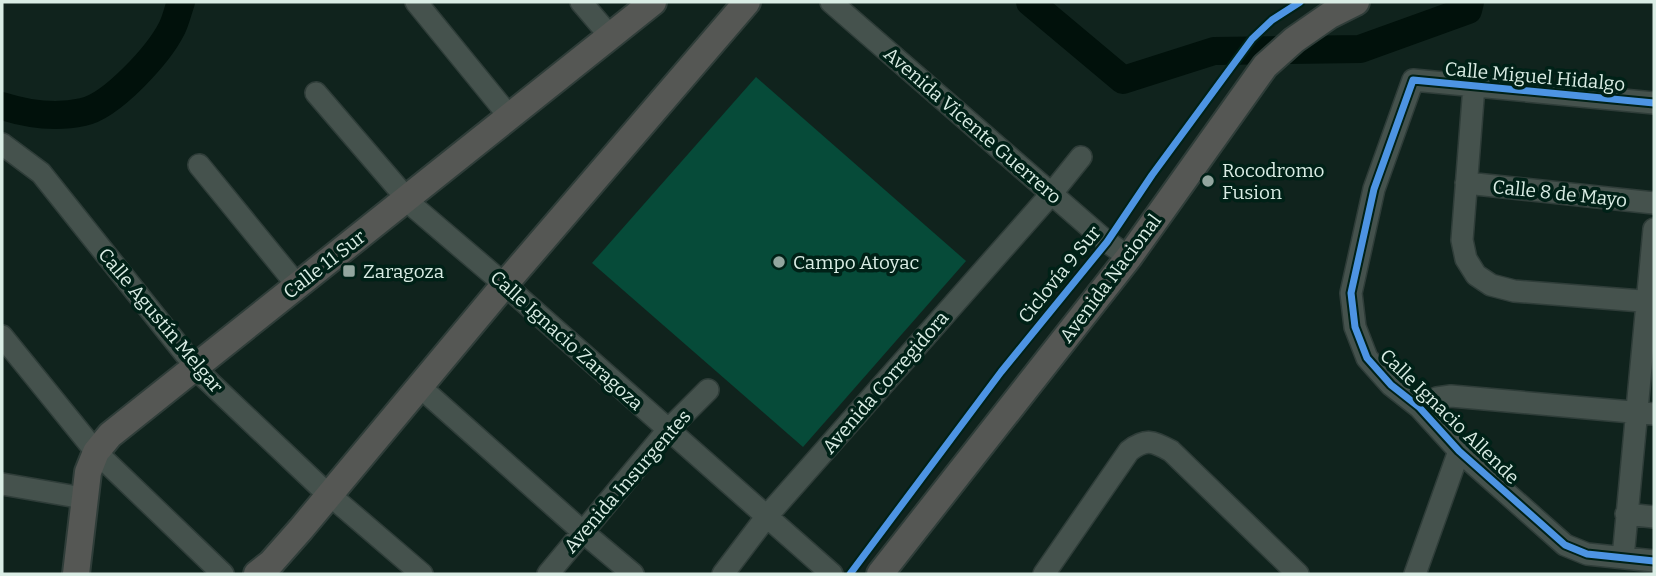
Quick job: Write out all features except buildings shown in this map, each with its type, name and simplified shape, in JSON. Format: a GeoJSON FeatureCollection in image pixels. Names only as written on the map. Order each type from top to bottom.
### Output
{"type":"FeatureCollection","features":[{"type":"Feature","properties":{"kind":"main road","name":"Calle 11 Sur"},"geometry":{"type":"LineString","coordinates":[[76,574],[88,472],[101,458],[110,435],[653,2]]}},
{"type":"Feature","properties":{"kind":"main road"},"geometry":{"type":"LineString","coordinates":[[257,574],[271,563],[747,2]]}},
{"type":"Feature","properties":{"kind":"main road","name":"Avenida Nacional"},"geometry":{"type":"LineString","coordinates":[[880,574],[1123,252],[1260,63],[1294,40],[1327,8],[1356,2]]}},
{"type":"Feature","properties":{"kind":"main road","name":"Avenida Nacional"},"geometry":{"type":"LineString","coordinates":[[864,574],[1123,252]]}},
{"type":"Feature","properties":{"kind":"street"},"geometry":{"type":"LineString","coordinates":[[416,2],[509,116]]}},
{"type":"Feature","properties":{"kind":"street"},"geometry":{"type":"LineString","coordinates":[[582,2],[610,36]]}},
{"type":"Feature","properties":{"kind":"street","name":"Avenida Vicente Guerrero"},"geometry":{"type":"LineString","coordinates":[[831,2],[1123,252]]}},
{"type":"Feature","properties":{"kind":"street","name":"Calle Miguel Hidalgo"},"geometry":{"type":"LineString","coordinates":[[1413,80],[1654,103]]}},
{"type":"Feature","properties":{"kind":"street","name":"Calle Ignacio Allende"},"geometry":{"type":"LineString","coordinates":[[1413,80],[1374,189],[1351,293],[1355,327],[1367,358],[1391,385],[1419,407],[1459,451],[1564,545],[1587,554],[1654,561]]}},
{"type":"Feature","properties":{"kind":"street"},"geometry":{"type":"LineString","coordinates":[[1474,86],[1462,240],[1466,259],[1476,275],[1491,285],[1514,291],[1651,302]]}},
{"type":"Feature","properties":{"kind":"street","name":"Calle Ignacio Zaragoza"},"geometry":{"type":"LineString","coordinates":[[316,93],[406,200],[505,284],[832,574]]}},
{"type":"Feature","properties":{"kind":"street","name":"Calle Agustín Melgar"},"geometry":{"type":"LineString","coordinates":[[2,144],[41,173],[195,367],[328,495],[422,574]]}},
{"type":"Feature","properties":{"kind":"street","name":"Avenida Corregidora"},"geometry":{"type":"LineString","coordinates":[[723,574],[767,516],[1081,157]]}},
{"type":"Feature","properties":{"kind":"street"},"geometry":{"type":"LineString","coordinates":[[199,165],[297,285]]}},
{"type":"Feature","properties":{"kind":"street","name":"Calle 8 de Mayo"},"geometry":{"type":"LineString","coordinates":[[1466,183],[1654,203]]}},
{"type":"Feature","properties":{"kind":"street"},"geometry":{"type":"LineString","coordinates":[[1623,558],[1626,514],[1645,413],[1654,229]]}},
{"type":"Feature","properties":{"kind":"street"},"geometry":{"type":"LineString","coordinates":[[2,336],[101,458],[219,573]]}},
{"type":"Feature","properties":{"kind":"street"},"geometry":{"type":"LineString","coordinates":[[419,386],[634,574]]}},
{"type":"Feature","properties":{"kind":"street","name":"Avenida Insurgentes"},"geometry":{"type":"LineString","coordinates":[[548,574],[668,430],[708,390]]}},
{"type":"Feature","properties":{"kind":"street"},"geometry":{"type":"LineString","coordinates":[[1419,407],[1437,398],[1451,396],[1645,413]]}},
{"type":"Feature","properties":{"kind":"street"},"geometry":{"type":"LineString","coordinates":[[1044,574],[1129,451],[1140,442],[1155,442],[1171,451],[1298,574]]}},
{"type":"Feature","properties":{"kind":"street","name":"Calle Ignacio Allende"},"geometry":{"type":"LineString","coordinates":[[1415,574],[1459,451]]}},
{"type":"Feature","properties":{"kind":"street"},"geometry":{"type":"LineString","coordinates":[[2,484],[83,498]]}},
{"type":"Feature","properties":{"kind":"street"},"geometry":{"type":"LineString","coordinates":[[1626,514],[1654,517]]}},
{"type":"Feature","properties":{"kind":"green space","name":"Campo Atoyac"},"geometry":{"type":"Polygon","coordinates":[[[756,77],[966,261],[803,447],[592,263],[756,77]]]}},
{"type":"Feature","properties":{"kind":"waterway"},"geometry":{"type":"LineString","coordinates":[[2,106],[52,115],[73,114],[95,108],[134,78],[157,51],[172,28],[181,2]]}},
{"type":"Feature","properties":{"kind":"waterway"},"geometry":{"type":"LineString","coordinates":[[1030,2],[1123,80],[1214,51],[1360,49],[1468,10],[1470,2]]}},
{"type":"Feature","properties":{"kind":"cycle path","name":"Ciclovía 9 Sur"},"geometry":{"type":"LineString","coordinates":[[850,574],[1001,372],[1107,242],[1152,175],[1252,39],[1272,20],[1300,2]]}},
{"type":"Feature","properties":{"kind":"cycle path"},"geometry":{"type":"LineString","coordinates":[[1654,103],[1413,80],[1374,189],[1351,293],[1355,327],[1367,358],[1391,385],[1419,407],[1459,451],[1565,545],[1587,554],[1654,561]]}},
{"type":"Feature","properties":{"kind":"place","name":"Rocodromo Fusion"},"geometry":{"type":"Point","coordinates":[1208,181]}},
{"type":"Feature","properties":{"kind":"place","name":"Campo Atoyac"},"geometry":{"type":"Point","coordinates":[779,262]}},
{"type":"Feature","properties":{"kind":"place","name":"Zaragoza"},"geometry":{"type":"Point","coordinates":[349,271]}}]}
